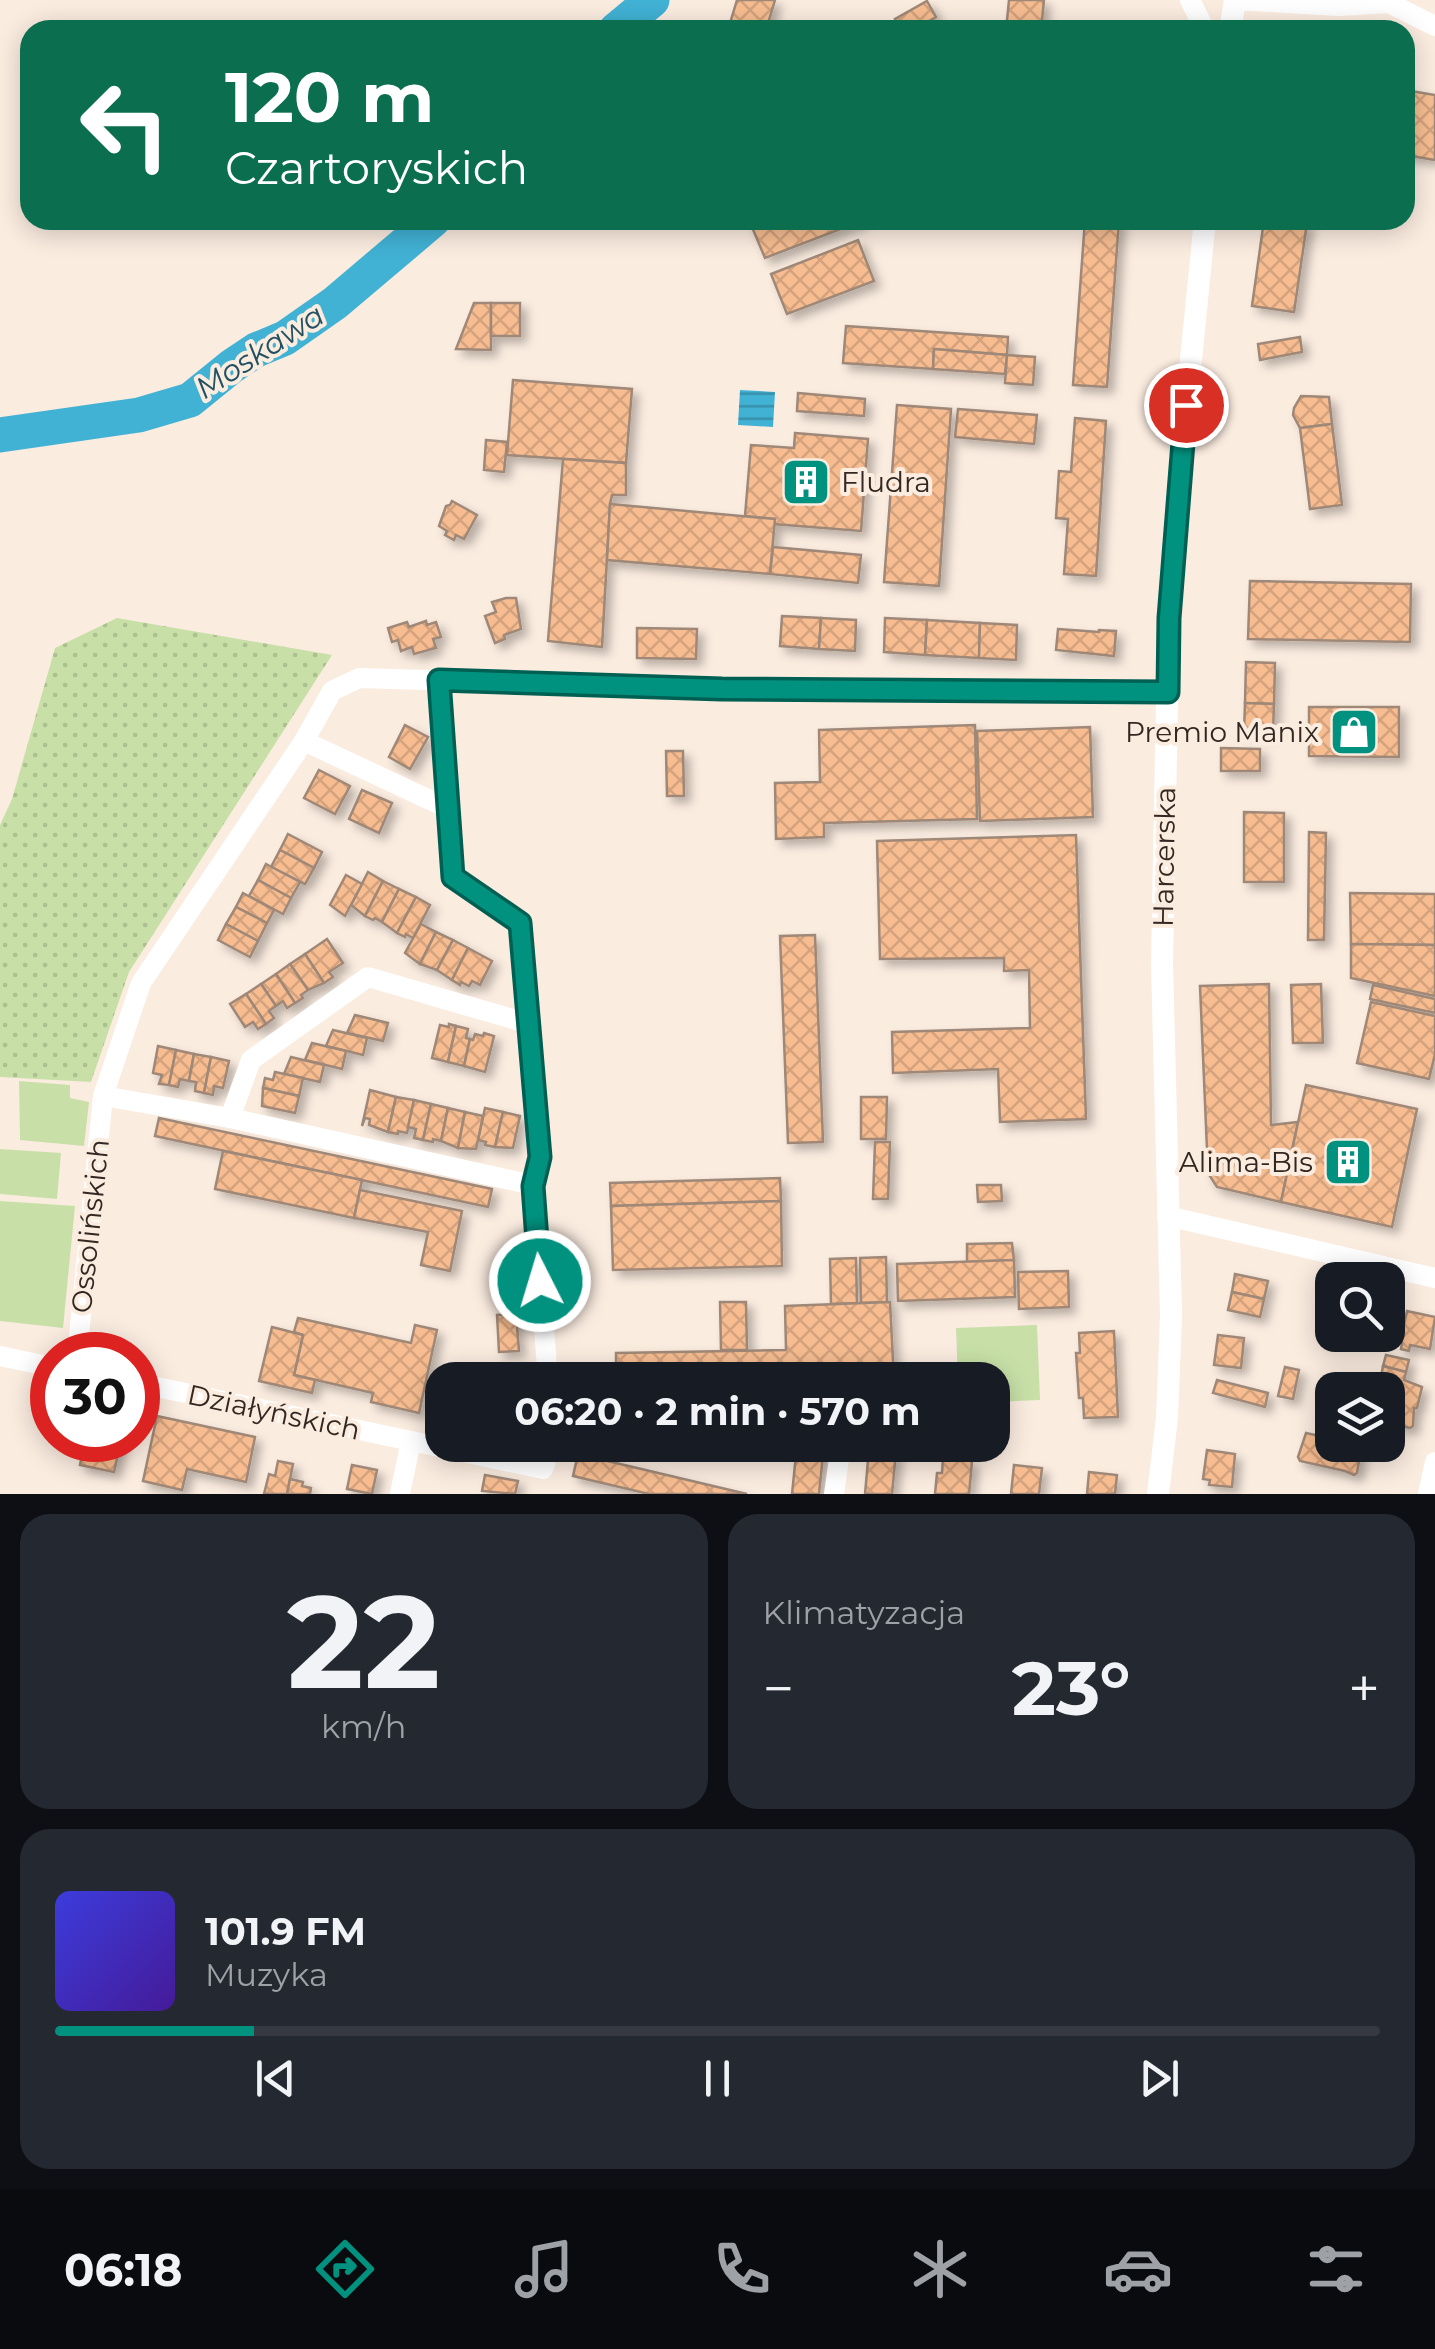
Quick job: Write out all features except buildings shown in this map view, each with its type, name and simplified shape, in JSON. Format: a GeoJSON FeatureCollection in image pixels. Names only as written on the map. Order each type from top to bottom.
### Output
{"type":"FeatureCollection","features":[{"type":"Feature","properties":{"kind":"street"},"geometry":{"type":"LineString","coordinates":[[1234,0],[1339,6],[1390,2],[1435,26]]}},
{"type":"Feature","properties":{"kind":"street","name":"Harcerska"},"geometry":{"type":"LineString","coordinates":[[1158,1494],[1168,1418],[1170,1349],[1162,963],[1168,648],[1204,230]]}},
{"type":"Feature","properties":{"kind":"street","name":"Ossolińskich"},"geometry":{"type":"LineString","coordinates":[[79,1332],[103,1096],[141,983],[304,741],[332,691],[358,678],[439,680]]}},
{"type":"Feature","properties":{"kind":"street"},"geometry":{"type":"LineString","coordinates":[[547,1362],[533,1186],[540,1157],[520,923],[453,877],[439,680],[722,689],[1168,692]]}},
{"type":"Feature","properties":{"kind":"street"},"geometry":{"type":"LineString","coordinates":[[304,741],[449,809]]}},
{"type":"Feature","properties":{"kind":"street"},"geometry":{"type":"LineString","coordinates":[[230,1118],[251,1060],[368,977],[530,1024]]}},
{"type":"Feature","properties":{"kind":"street"},"geometry":{"type":"LineString","coordinates":[[103,1096],[230,1118],[533,1186]]}},
{"type":"Feature","properties":{"kind":"street"},"geometry":{"type":"LineString","coordinates":[[1167,1216],[1435,1278]]}},
{"type":"Feature","properties":{"kind":"street"},"geometry":{"type":"LineString","coordinates":[[0,1356],[30,1362]]}},
{"type":"Feature","properties":{"kind":"street","name":"Działyńskich"},"geometry":{"type":"LineString","coordinates":[[160,1389],[425,1445]]}},
{"type":"Feature","properties":{"kind":"street"},"geometry":{"type":"LineString","coordinates":[[400,1494],[411,1442]]}},
{"type":"Feature","properties":{"kind":"street","name":"Działyńskich"},"geometry":{"type":"LineString","coordinates":[[505,1462],[543,1470],[545,1462]]}},
{"type":"Feature","properties":{"kind":"street"},"geometry":{"type":"LineString","coordinates":[[834,1494],[838,1462]]}},
{"type":"Feature","properties":{"kind":"street"},"geometry":{"type":"LineString","coordinates":[[1428,1494],[1435,1462]]}},
{"type":"Feature","properties":{"kind":"green space"},"geometry":{"type":"Polygon","coordinates":[[[117,618],[332,655],[129,972],[91,1082],[0,1077],[0,825],[12,799],[55,648],[117,618]]]}},
{"type":"Feature","properties":{"kind":"green space"},"geometry":{"type":"Polygon","coordinates":[[[19,1081],[70,1085],[70,1098],[89,1102],[84,1146],[20,1140],[19,1081]]]}},
{"type":"Feature","properties":{"kind":"green space"},"geometry":{"type":"Polygon","coordinates":[[[0,1149],[61,1153],[57,1199],[0,1194],[0,1149]]]}},
{"type":"Feature","properties":{"kind":"green space"},"geometry":{"type":"Polygon","coordinates":[[[0,1201],[75,1206],[63,1328],[0,1321],[0,1201]]]}},
{"type":"Feature","properties":{"kind":"green space"},"geometry":{"type":"Polygon","coordinates":[[[1037,1325],[1040,1400],[1010,1401],[1010,1362],[957,1362],[956,1328],[1037,1325]]]}},
{"type":"Feature","properties":{"kind":"water"},"geometry":{"type":"Polygon","coordinates":[[[740,390],[775,392],[773,427],[738,425],[740,390]]]}},
{"type":"Feature","properties":{"kind":"waterway","name":"Moskawa"},"geometry":{"type":"LineString","coordinates":[[628,20],[652,0]]}},
{"type":"Feature","properties":{"kind":"waterway","name":"Moskawa"},"geometry":{"type":"LineString","coordinates":[[0,435],[139,415],[190,400],[232,366],[285,338],[335,303],[421,230]]}},
{"type":"Feature","properties":{"kind":"place","name":"Fludra"},"geometry":{"type":"Point","coordinates":[806,482]}},
{"type":"Feature","properties":{"kind":"place","name":"Premio Manix"},"geometry":{"type":"Point","coordinates":[1354,732]}},
{"type":"Feature","properties":{"kind":"place","name":"Alima-Bis"},"geometry":{"type":"Point","coordinates":[1348,1162]}},
{"type":"Feature","properties":{"kind":"route"},"geometry":{"type":"LineString","coordinates":[[540,1281],[533,1186],[540,1157],[520,923],[453,877],[439,680],[722,689],[1168,692],[1169,618],[1186,405]]}}]}
